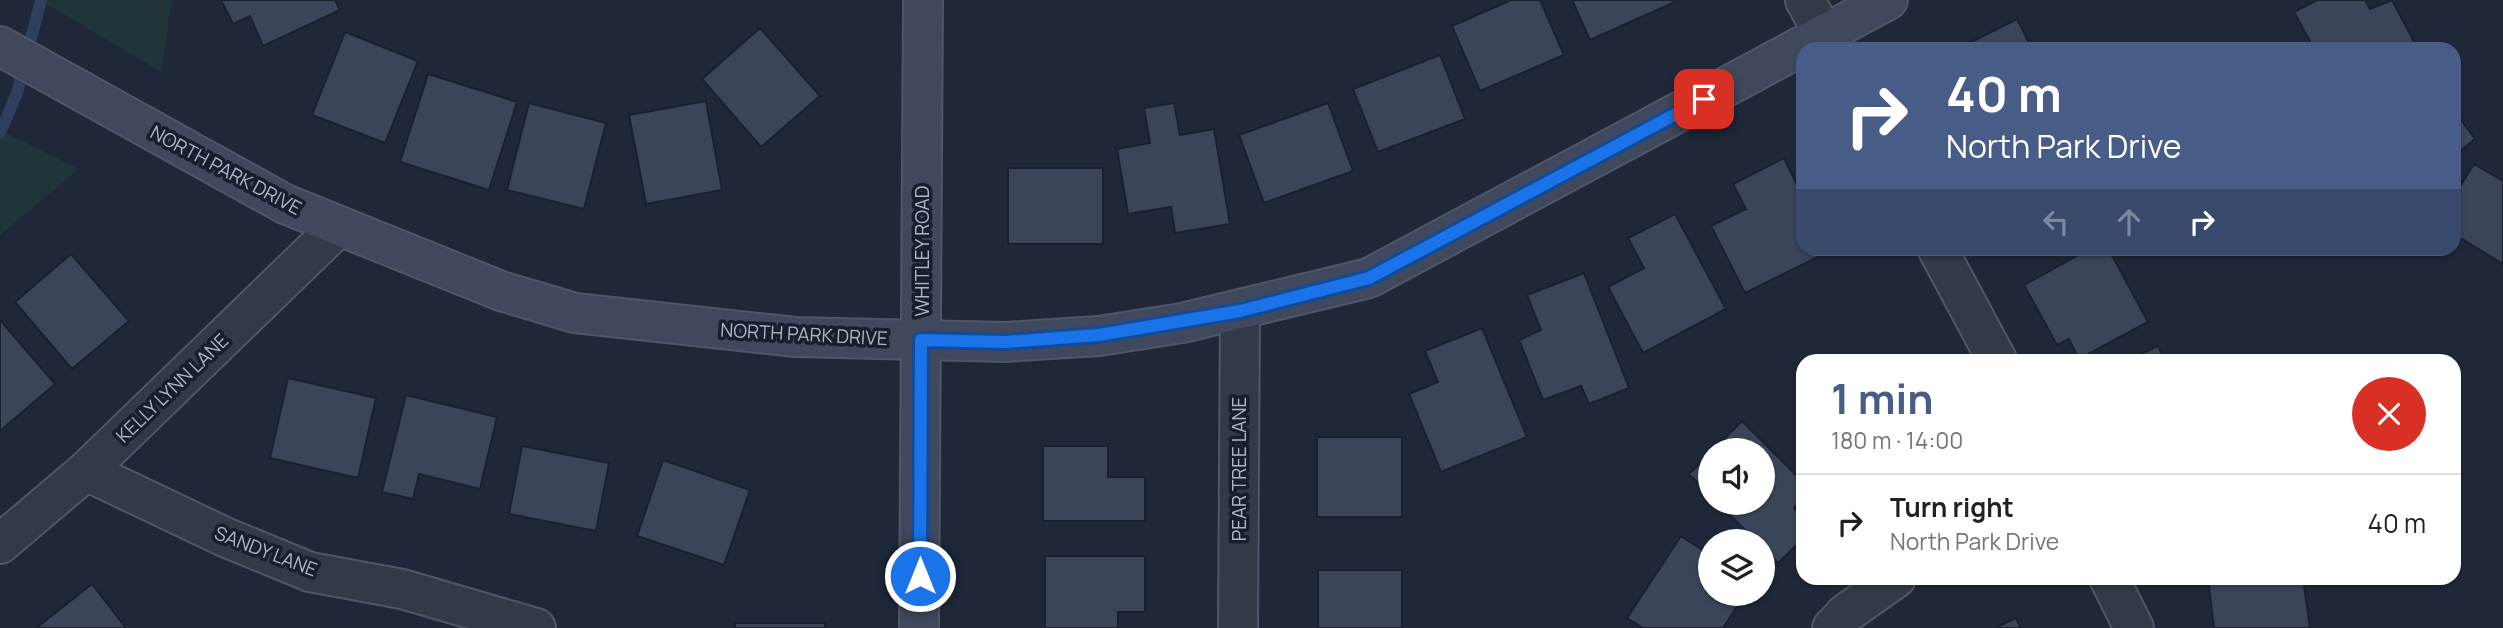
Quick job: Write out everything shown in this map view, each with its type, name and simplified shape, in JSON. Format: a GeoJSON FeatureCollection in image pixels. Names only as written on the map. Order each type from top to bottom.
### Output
{"type":"FeatureCollection","features":[{"type":"Feature","properties":{"kind":"street","name":"WHITLEY ROAD"},"geometry":{"type":"LineString","coordinates":[[919,628],[923,0]]}},
{"type":"Feature","properties":{"kind":"street"},"geometry":{"type":"LineString","coordinates":[[1805,0],[1828,42]]}},
{"type":"Feature","properties":{"kind":"street","name":"NORTH PARK DRIVE"},"geometry":{"type":"LineString","coordinates":[[1828,42],[1888,0]]}},
{"type":"Feature","properties":{"kind":"street","name":"NORTH PARK DRIVE"},"geometry":{"type":"LineString","coordinates":[[0,46],[285,204],[501,291],[575,313],[796,337],[1005,342],[1099,335],[1240,311],[1369,278],[1796,58]]}},
{"type":"Feature","properties":{"kind":"street","name":"KELLY LYNN LANE"},"geometry":{"type":"LineString","coordinates":[[0,544],[86,471],[339,226]]}},
{"type":"Feature","properties":{"kind":"street"},"geometry":{"type":"LineString","coordinates":[[1941,256],[1994,354]]}},
{"type":"Feature","properties":{"kind":"street","name":"PEAR TREE LANE"},"geometry":{"type":"LineString","coordinates":[[1238,628],[1240,311]]}},
{"type":"Feature","properties":{"kind":"street","name":"SANDY LANE"},"geometry":{"type":"LineString","coordinates":[[86,471],[227,538],[310,572],[402,589],[536,628]]}},
{"type":"Feature","properties":{"kind":"street"},"geometry":{"type":"LineString","coordinates":[[1832,628],[1845,614],[1886,585]]}},
{"type":"Feature","properties":{"kind":"street"},"geometry":{"type":"LineString","coordinates":[[2112,585],[2134,628]]}},
{"type":"Feature","properties":{"kind":"green space"},"geometry":{"type":"Polygon","coordinates":[[[40,0],[172,0],[161,72],[40,0]]]}},
{"type":"Feature","properties":{"kind":"green space"},"geometry":{"type":"Polygon","coordinates":[[[0,130],[79,169],[0,235],[0,130]]]}},
{"type":"Feature","properties":{"kind":"building"},"geometry":{"type":"Polygon","coordinates":[[[221,0],[335,0],[340,10],[263,46],[250,16],[233,24],[221,0]]]}},
{"type":"Feature","properties":{"kind":"building"},"geometry":{"type":"Polygon","coordinates":[[[1511,0],[1540,0],[1564,55],[1480,91],[1452,26],[1511,0]]]}},
{"type":"Feature","properties":{"kind":"building"},"geometry":{"type":"Polygon","coordinates":[[[1572,0],[1674,0],[1675,2],[1590,40],[1572,0]]]}},
{"type":"Feature","properties":{"kind":"building"},"geometry":{"type":"Polygon","coordinates":[[[2317,0],[2365,0],[2370,9],[2392,0],[2414,42],[2310,42],[2294,12],[2317,0]]]}},
{"type":"Feature","properties":{"kind":"building"},"geometry":{"type":"Polygon","coordinates":[[[2017,19],[2028,42],[1971,42],[2017,19]]]}},
{"type":"Feature","properties":{"kind":"building"},"geometry":{"type":"Polygon","coordinates":[[[760,28],[820,96],[761,147],[702,79],[760,28]]]}},
{"type":"Feature","properties":{"kind":"building"},"geometry":{"type":"Polygon","coordinates":[[[345,32],[418,61],[385,143],[312,115],[345,32]]]}},
{"type":"Feature","properties":{"kind":"building"},"geometry":{"type":"Polygon","coordinates":[[[1440,55],[1465,119],[1378,152],[1353,89],[1440,55]]]}},
{"type":"Feature","properties":{"kind":"building"},"geometry":{"type":"Polygon","coordinates":[[[428,74],[517,102],[489,190],[400,162],[428,74]]]}},
{"type":"Feature","properties":{"kind":"building"},"geometry":{"type":"Polygon","coordinates":[[[706,101],[722,190],[646,204],[629,115],[706,101]]]}},
{"type":"Feature","properties":{"kind":"building"},"geometry":{"type":"Polygon","coordinates":[[[529,103],[606,123],[584,209],[507,190],[529,103]]]}},
{"type":"Feature","properties":{"kind":"building"},"geometry":{"type":"Polygon","coordinates":[[[1174,103],[1180,135],[1214,129],[1230,224],[1175,233],[1171,207],[1128,214],[1117,149],[1150,143],[1144,108],[1174,103]]]}},
{"type":"Feature","properties":{"kind":"building"},"geometry":{"type":"Polygon","coordinates":[[[1328,103],[1353,171],[1264,203],[1239,135],[1328,103]]]}},
{"type":"Feature","properties":{"kind":"building"},"geometry":{"type":"Polygon","coordinates":[[[2461,120],[2475,139],[2461,150],[2461,120]]]}},
{"type":"Feature","properties":{"kind":"building"},"geometry":{"type":"Polygon","coordinates":[[[1784,158],[1796,183],[1796,256],[1820,256],[1745,293],[1711,226],[1746,209],[1733,184],[1784,158]]]}},
{"type":"Feature","properties":{"kind":"building"},"geometry":{"type":"Polygon","coordinates":[[[2474,164],[2503,181],[2503,264],[2461,238],[2461,185],[2474,164]]]}},
{"type":"Feature","properties":{"kind":"building"},"geometry":{"type":"Polygon","coordinates":[[[1008,168],[1103,168],[1103,244],[1008,244],[1008,168]]]}},
{"type":"Feature","properties":{"kind":"building"},"geometry":{"type":"Polygon","coordinates":[[[1675,214],[1726,309],[1643,353],[1608,287],[1644,268],[1628,238],[1675,214]]]}},
{"type":"Feature","properties":{"kind":"building"},"geometry":{"type":"Polygon","coordinates":[[[71,254],[129,321],[72,369],[15,302],[71,254]]]}},
{"type":"Feature","properties":{"kind":"building"},"geometry":{"type":"Polygon","coordinates":[[[2077,256],[2112,256],[2148,322],[2088,354],[2076,354],[2069,339],[2057,345],[2024,285],[2077,256]]]}},
{"type":"Feature","properties":{"kind":"building"},"geometry":{"type":"Polygon","coordinates":[[[1584,273],[1629,388],[1589,404],[1581,386],[1543,400],[1519,340],[1541,330],[1527,295],[1584,273]]]}},
{"type":"Feature","properties":{"kind":"building"},"geometry":{"type":"Polygon","coordinates":[[[0,320],[55,384],[0,431],[0,320]]]}},
{"type":"Feature","properties":{"kind":"building"},"geometry":{"type":"Polygon","coordinates":[[[1482,328],[1527,437],[1441,472],[1409,394],[1438,382],[1425,351],[1482,328]]]}},
{"type":"Feature","properties":{"kind":"building"},"geometry":{"type":"Polygon","coordinates":[[[2158,346],[2162,354],[2141,354],[2158,346]]]}},
{"type":"Feature","properties":{"kind":"building"},"geometry":{"type":"Polygon","coordinates":[[[288,378],[376,398],[358,478],[270,458],[288,378]]]}},
{"type":"Feature","properties":{"kind":"building"},"geometry":{"type":"Polygon","coordinates":[[[406,395],[497,417],[480,489],[419,474],[413,499],[382,492],[406,395]]]}},
{"type":"Feature","properties":{"kind":"building"},"geometry":{"type":"Polygon","coordinates":[[[1742,421],[1759,438],[1725,438],[1742,421]]]}},
{"type":"Feature","properties":{"kind":"building"},"geometry":{"type":"Polygon","coordinates":[[[1317,437],[1402,437],[1402,517],[1317,517],[1317,437]]]}},
{"type":"Feature","properties":{"kind":"building"},"geometry":{"type":"Polygon","coordinates":[[[522,446],[609,463],[596,531],[509,514],[522,446]]]}},
{"type":"Feature","properties":{"kind":"building"},"geometry":{"type":"Polygon","coordinates":[[[1043,446],[1108,446],[1108,477],[1145,477],[1145,521],[1043,521],[1043,446]]]}},
{"type":"Feature","properties":{"kind":"building"},"geometry":{"type":"Polygon","coordinates":[[[1775,454],[1796,475],[1796,546],[1778,563],[1775,560],[1775,529],[1744,529],[1730,515],[1775,515],[1775,454]]]}},
{"type":"Feature","properties":{"kind":"building"},"geometry":{"type":"Polygon","coordinates":[[[663,460],[750,490],[724,565],[637,536],[663,460]]]}},
{"type":"Feature","properties":{"kind":"building"},"geometry":{"type":"Polygon","coordinates":[[[1698,465],[1698,483],[1689,474],[1698,465]]]}},
{"type":"Feature","properties":{"kind":"building"},"geometry":{"type":"Polygon","coordinates":[[[1681,536],[1698,547],[1698,606],[1737,606],[1723,628],[1643,628],[1627,618],[1681,536]]]}},
{"type":"Feature","properties":{"kind":"building"},"geometry":{"type":"Polygon","coordinates":[[[1045,556],[1145,556],[1145,612],[1118,612],[1118,628],[1045,628],[1045,556]]]}},
{"type":"Feature","properties":{"kind":"building"},"geometry":{"type":"Polygon","coordinates":[[[1318,570],[1402,570],[1402,628],[1318,628],[1318,570]]]}},
{"type":"Feature","properties":{"kind":"building"},"geometry":{"type":"Polygon","coordinates":[[[92,584],[126,628],[36,628],[92,584]]]}},
{"type":"Feature","properties":{"kind":"building"},"geometry":{"type":"Polygon","coordinates":[[[2209,585],[2304,585],[2310,628],[2214,628],[2209,585]]]}},
{"type":"Feature","properties":{"kind":"building"},"geometry":{"type":"Polygon","coordinates":[[[2016,618],[2021,628],[1995,628],[2016,618]]]}},
{"type":"Feature","properties":{"kind":"building"},"geometry":{"type":"Polygon","coordinates":[[[735,623],[825,623],[825,628],[735,628],[735,623]]]}},
{"type":"Feature","properties":{"kind":"waterway"},"geometry":{"type":"LineString","coordinates":[[0,133],[17,93],[41,0]]}},
{"type":"Feature","properties":{"kind":"route"},"geometry":{"type":"LineString","coordinates":[[920,576],[921,340],[1005,342],[1099,335],[1240,311],[1369,278],[1704,99]]}}]}
